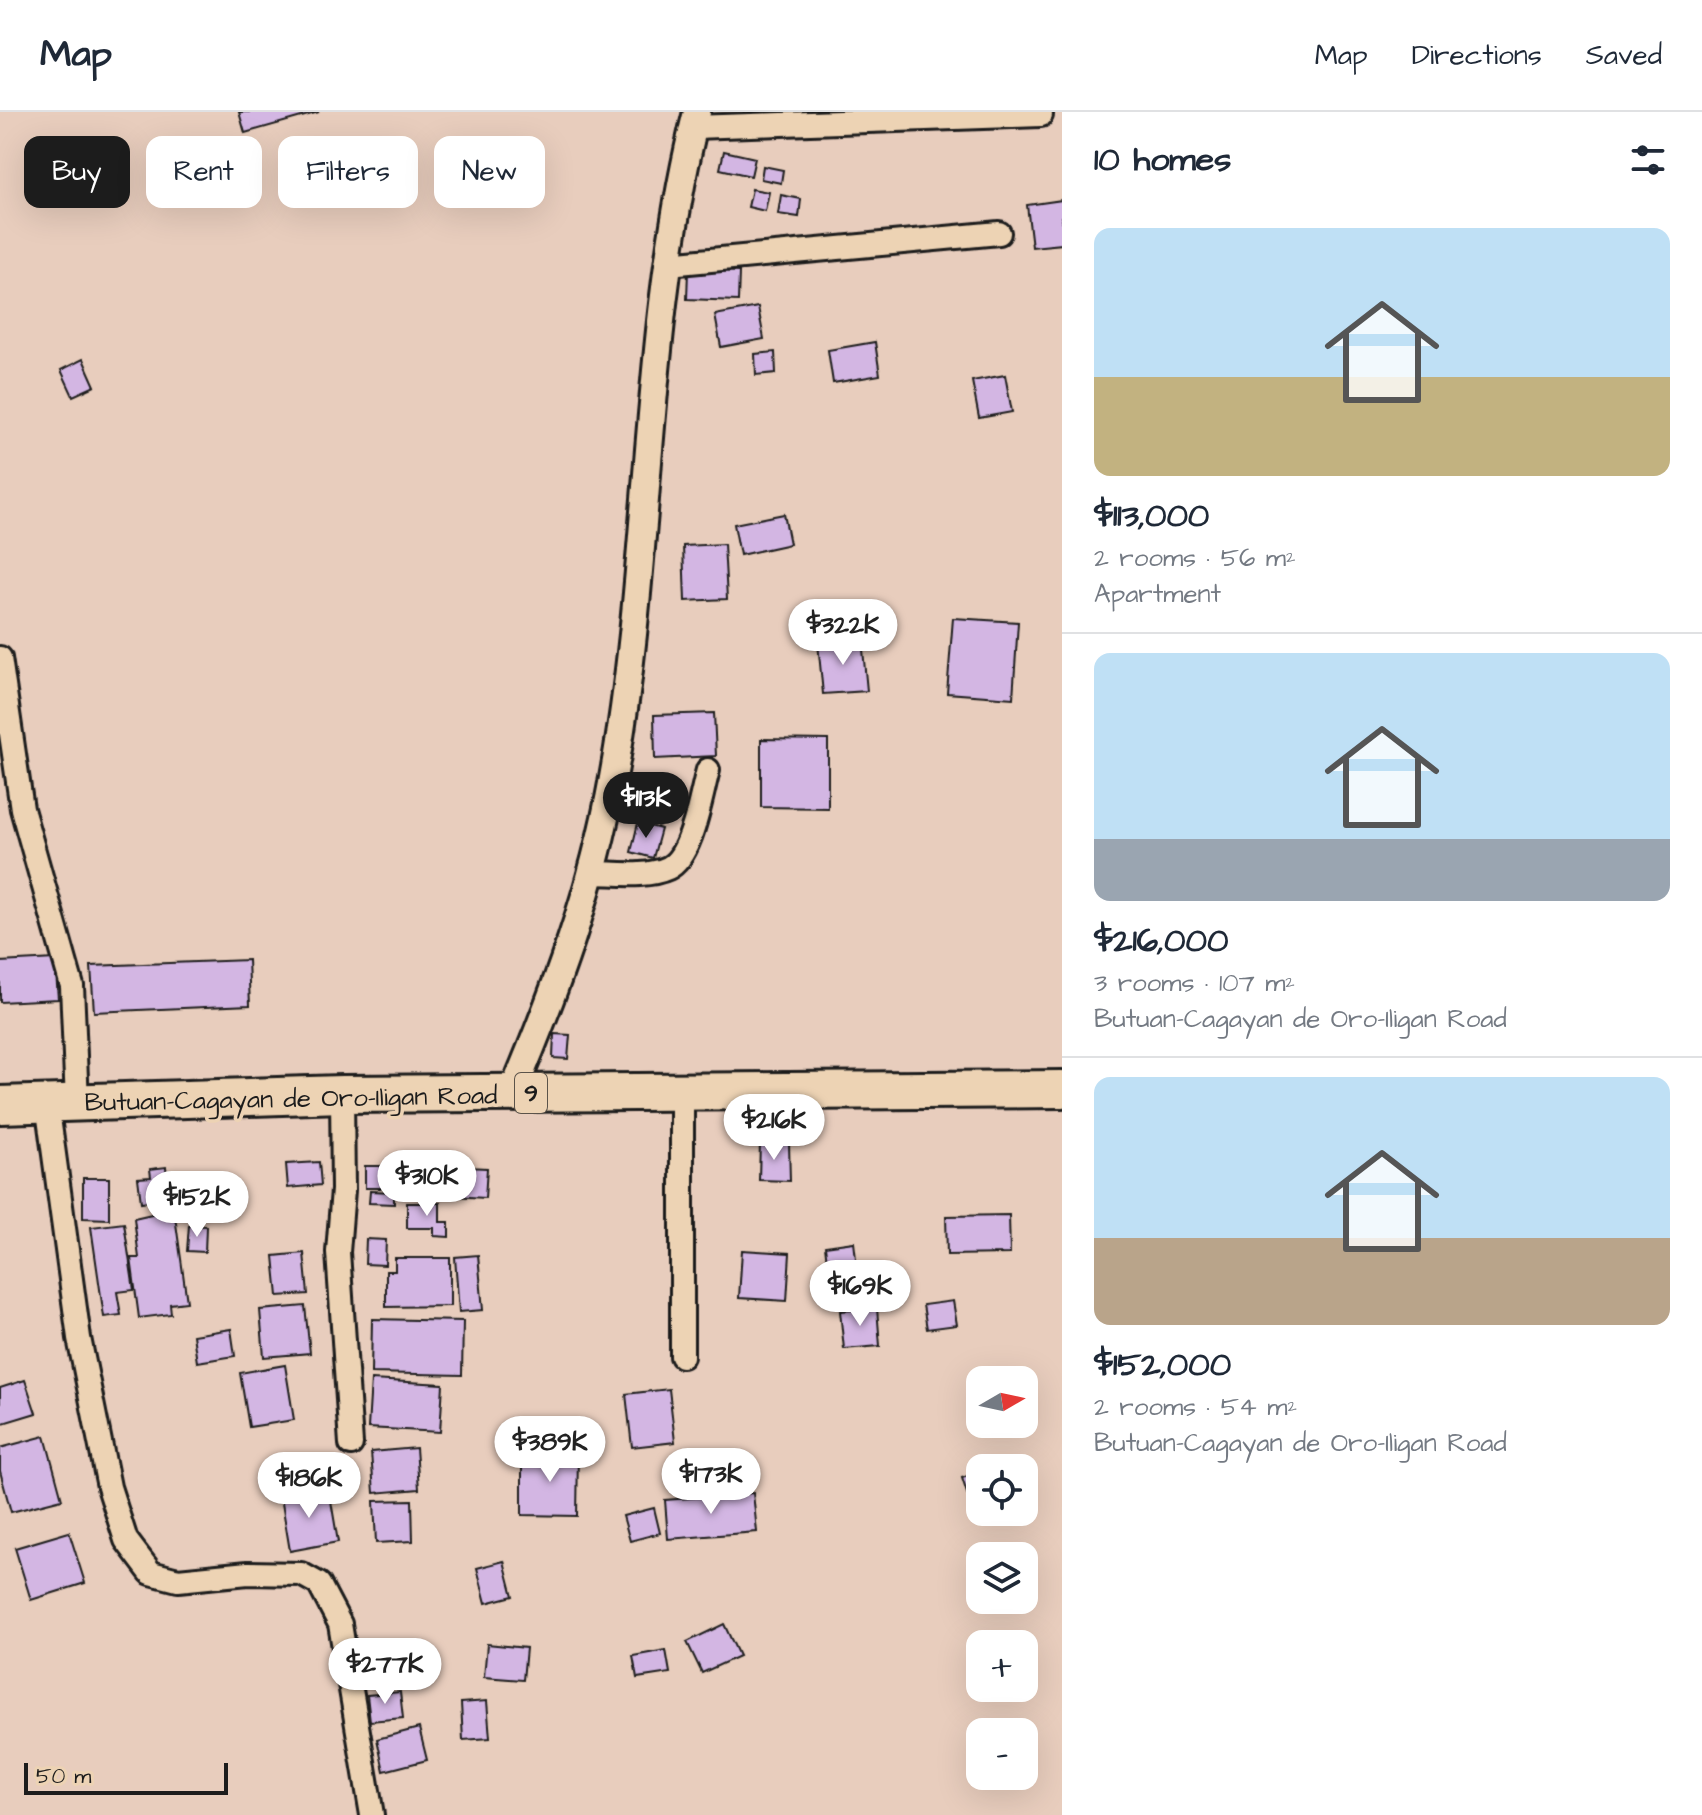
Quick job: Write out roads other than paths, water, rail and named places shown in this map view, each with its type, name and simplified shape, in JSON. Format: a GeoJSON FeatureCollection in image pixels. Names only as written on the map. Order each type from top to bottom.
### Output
{"type":"FeatureCollection","features":[{"type":"Feature","properties":{"kind":"highway","name":"Butuan-Cagayan de Oro-Iligan Road"},"geometry":{"type":"LineString","coordinates":[[0,1105],[342,1094],[1062,1089]]}},
{"type":"Feature","properties":{"kind":"street"},"geometry":{"type":"LineString","coordinates":[[512,1094],[558,986],[592,873],[613,777],[631,633],[647,443],[668,264],[695,120],[1041,115]]}},
{"type":"Feature","properties":{"kind":"street"},"geometry":{"type":"LineString","coordinates":[[668,264],[999,233]]}},
{"type":"Feature","properties":{"kind":"street"},"geometry":{"type":"LineString","coordinates":[[0,658],[22,809],[70,974],[62,1103],[79,1338],[109,1487],[126,1540],[151,1573],[178,1580],[248,1573],[301,1574],[319,1584],[333,1605],[343,1634],[372,1815]]}},
{"type":"Feature","properties":{"kind":"street"},"geometry":{"type":"LineString","coordinates":[[592,873],[649,873],[670,867],[686,849],[708,770]]}},
{"type":"Feature","properties":{"kind":"street"},"geometry":{"type":"LineString","coordinates":[[682,1090],[682,1356]]}},
{"type":"Feature","properties":{"kind":"street"},"geometry":{"type":"LineString","coordinates":[[342,1094],[343,1190],[338,1252],[351,1444]]}}]}
